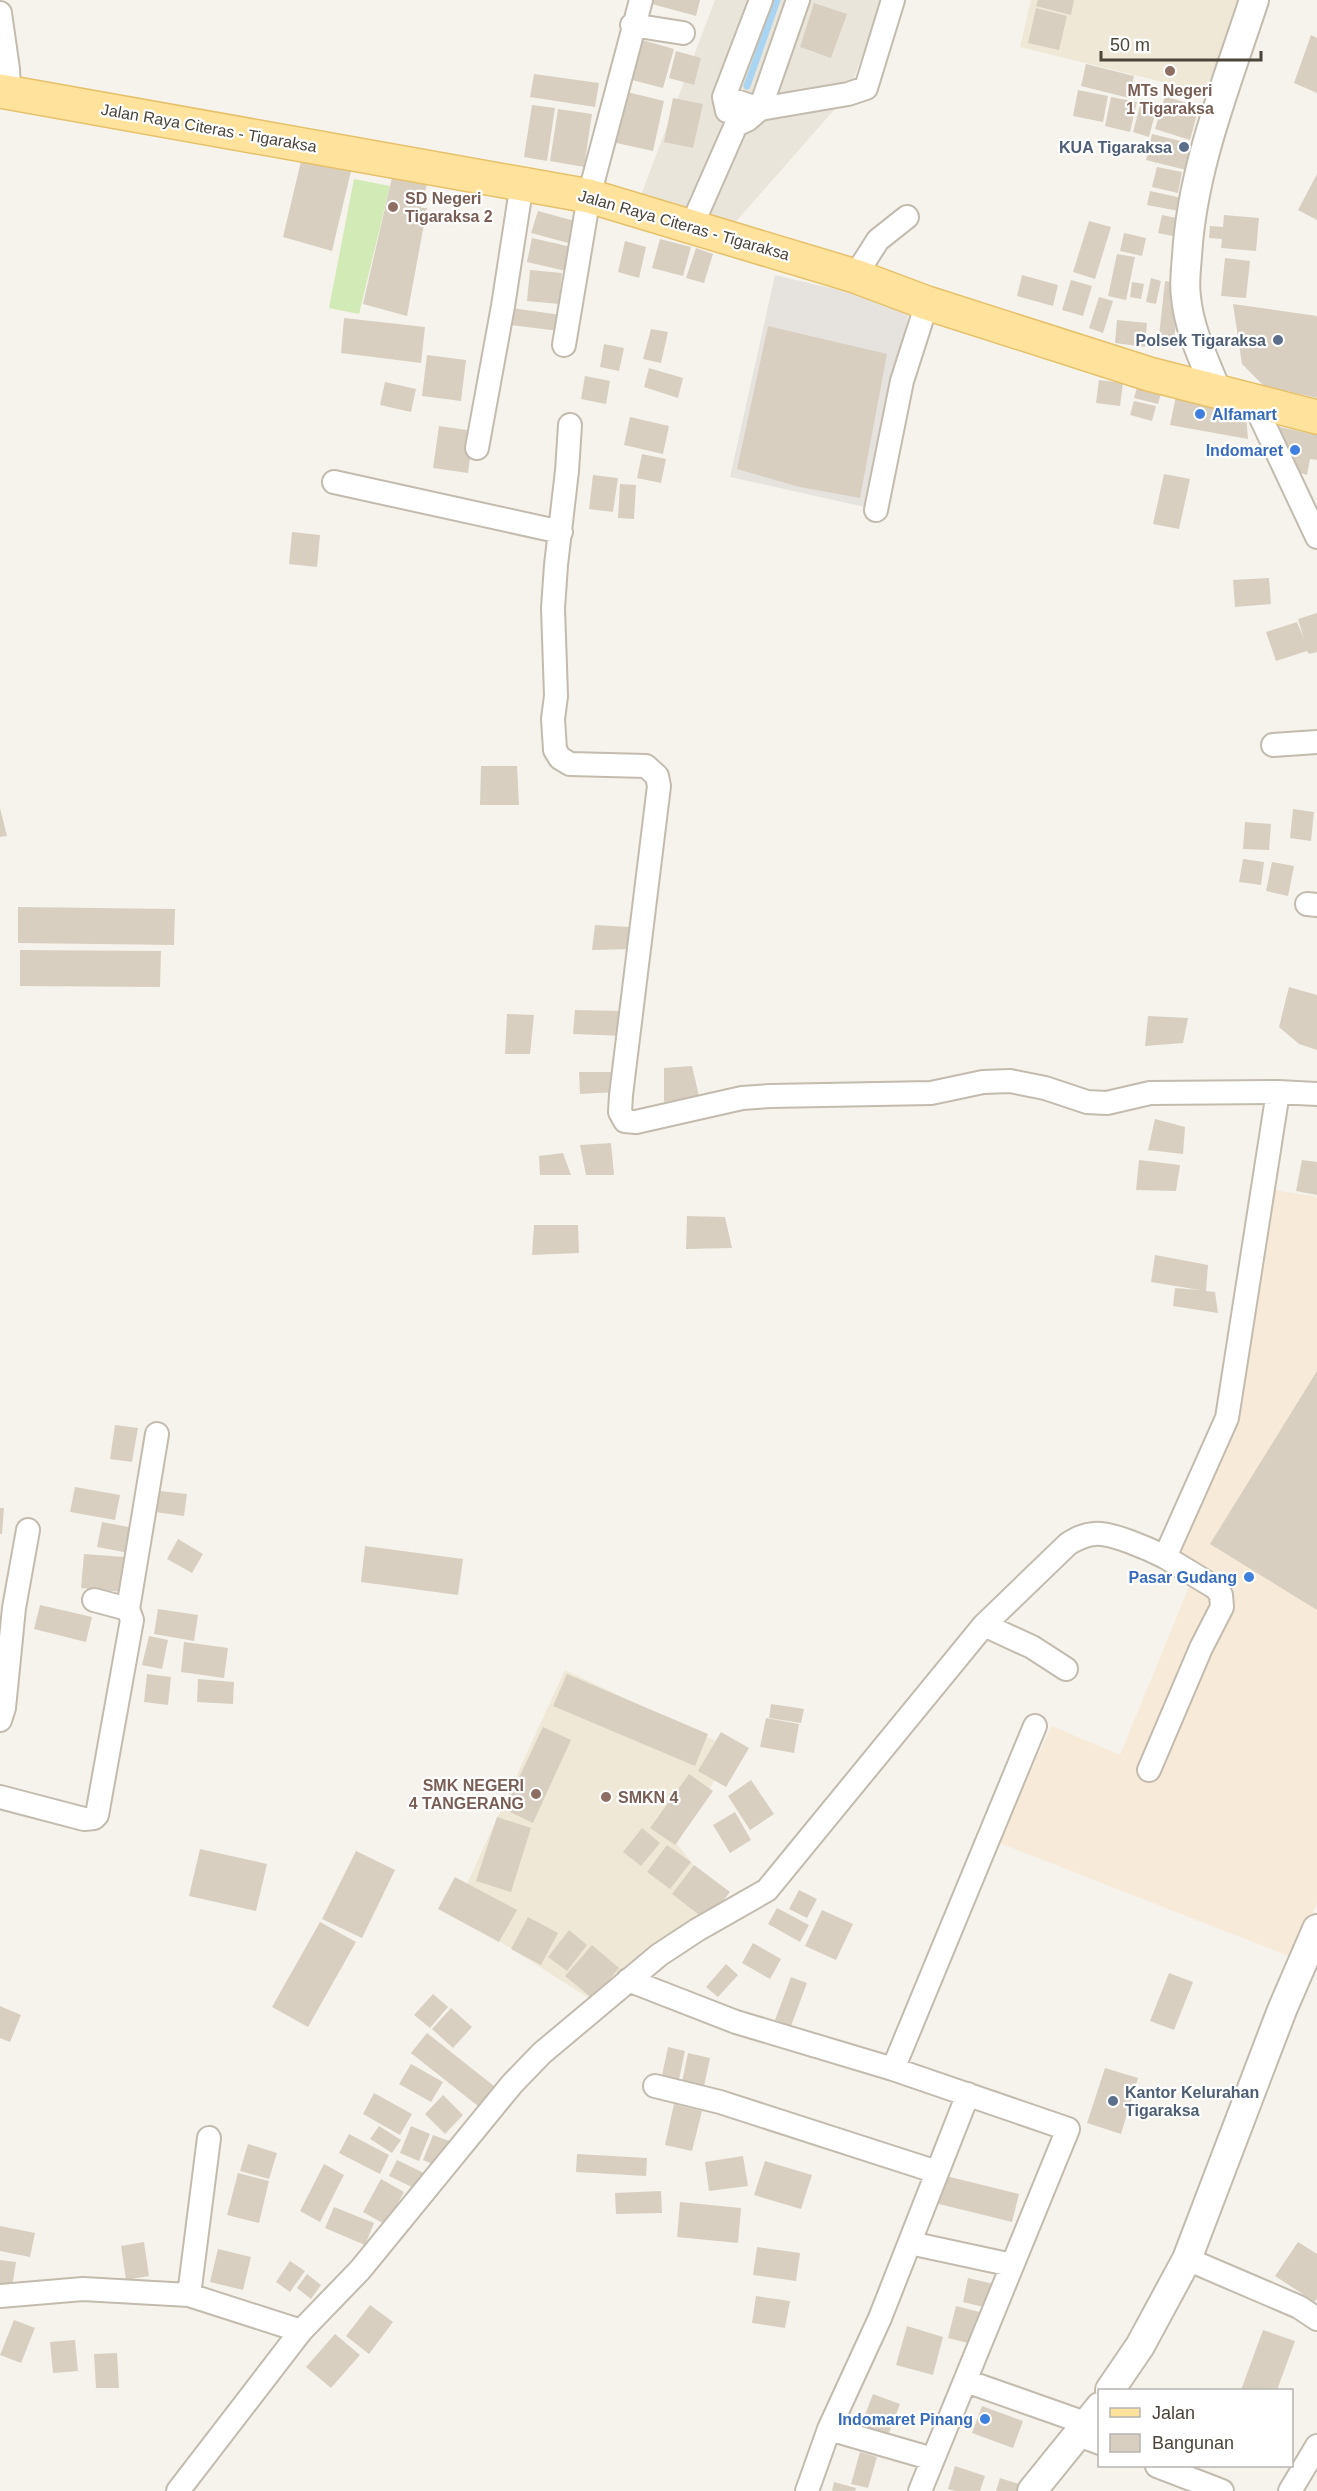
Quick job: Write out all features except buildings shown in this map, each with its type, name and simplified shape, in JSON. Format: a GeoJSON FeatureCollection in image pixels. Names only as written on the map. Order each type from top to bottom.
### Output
{"type":"FeatureCollection","features":[{"type":"Feature","properties":{"kind":"main road","name":"Jalan Raya Citeras - Tigaraksa"},"geometry":{"type":"LineString","coordinates":[[4,92],[589,196],[692,225],[855,276],[927,303],[1045,342],[1217,392],[1317,417]]}},
{"type":"Feature","properties":{"kind":"street"},"geometry":{"type":"LineString","coordinates":[[564,345],[589,196],[640,0]]}},
{"type":"Feature","properties":{"kind":"street"},"geometry":{"type":"LineString","coordinates":[[736,125],[729,117],[724,97],[760,0]]}},
{"type":"Feature","properties":{"kind":"street"},"geometry":{"type":"LineString","coordinates":[[692,225],[736,125],[747,120],[760,108],[798,0]]}},
{"type":"Feature","properties":{"kind":"street"},"geometry":{"type":"LineString","coordinates":[[724,97],[760,108],[848,94],[866,88],[893,0]]}},
{"type":"Feature","properties":{"kind":"street"},"geometry":{"type":"LineString","coordinates":[[1217,392],[1192,328],[1185,297],[1188,238],[1196,192],[1211,134],[1254,0]]}},
{"type":"Feature","properties":{"kind":"street"},"geometry":{"type":"LineString","coordinates":[[0,13],[8,69],[4,92]]}},
{"type":"Feature","properties":{"kind":"street"},"geometry":{"type":"LineString","coordinates":[[632,25],[683,33]]}},
{"type":"Feature","properties":{"kind":"street"},"geometry":{"type":"LineString","coordinates":[[477,447],[503,306],[522,183]]}},
{"type":"Feature","properties":{"kind":"street"},"geometry":{"type":"LineString","coordinates":[[855,276],[878,240],[908,217]]}},
{"type":"Feature","properties":{"kind":"street"},"geometry":{"type":"LineString","coordinates":[[876,510],[902,381],[927,303]]}},
{"type":"Feature","properties":{"kind":"street"},"geometry":{"type":"LineString","coordinates":[[1252,401],[1317,537]]}},
{"type":"Feature","properties":{"kind":"street"},"geometry":{"type":"LineString","coordinates":[[570,425],[554,608],[557,659],[553,719],[555,750],[560,758],[570,764],[646,766],[657,776],[658,786],[621,1095],[620,1112],[625,1121],[636,1122],[742,1098],[931,1093],[983,1082],[1010,1081],[1044,1088],[1087,1102],[1107,1103],[1150,1093],[1317,1094]]}},
{"type":"Feature","properties":{"kind":"street"},"geometry":{"type":"LineString","coordinates":[[334,482],[561,532]]}},
{"type":"Feature","properties":{"kind":"street"},"geometry":{"type":"LineString","coordinates":[[1273,745],[1317,742]]}},
{"type":"Feature","properties":{"kind":"street"},"geometry":{"type":"LineString","coordinates":[[1165,1557],[1227,1418],[1278,1092]]}},
{"type":"Feature","properties":{"kind":"street"},"geometry":{"type":"LineString","coordinates":[[0,1797],[84,1819],[94,1818],[97,1815],[132,1620],[128,1609],[157,1434]]}},
{"type":"Feature","properties":{"kind":"street"},"geometry":{"type":"LineString","coordinates":[[0,1720],[4,1708],[4,1666],[11,1556],[28,1530]]}},
{"type":"Feature","properties":{"kind":"street"},"geometry":{"type":"LineString","coordinates":[[179,2490],[301,2331],[360,2270],[512,2084],[542,2053],[627,1980],[687,1936],[767,1890],[984,1625],[1068,1544],[1081,1536],[1097,1533],[1138,1545],[1165,1557],[1216,1588],[1221,1595],[1222,1607],[1201,1648],[1149,1770]]}},
{"type":"Feature","properties":{"kind":"street"},"geometry":{"type":"LineString","coordinates":[[94,1600],[128,1609]]}},
{"type":"Feature","properties":{"kind":"street"},"geometry":{"type":"LineString","coordinates":[[984,1625],[1032,1647],[1066,1669]]}},
{"type":"Feature","properties":{"kind":"street"},"geometry":{"type":"LineString","coordinates":[[893,2069],[1035,1726]]}},
{"type":"Feature","properties":{"kind":"street"},"geometry":{"type":"LineString","coordinates":[[1111,2389],[1140,2346],[1186,2259],[1282,2010],[1317,1929]]}},
{"type":"Feature","properties":{"kind":"street"},"geometry":{"type":"LineString","coordinates":[[627,1980],[736,2022],[893,2069],[1068,2129],[921,2491]]}},
{"type":"Feature","properties":{"kind":"street"},"geometry":{"type":"LineString","coordinates":[[655,2086],[720,2102],[937,2172]]}},
{"type":"Feature","properties":{"kind":"street"},"geometry":{"type":"LineString","coordinates":[[807,2491],[829,2429],[880,2318],[968,2094]]}},
{"type":"Feature","properties":{"kind":"street"},"geometry":{"type":"LineString","coordinates":[[189,2295],[209,2138]]}},
{"type":"Feature","properties":{"kind":"street"},"geometry":{"type":"LineString","coordinates":[[910,2243],[1012,2265]]}},
{"type":"Feature","properties":{"kind":"street"},"geometry":{"type":"LineString","coordinates":[[1186,2259],[1299,2307],[1317,2319]]}},
{"type":"Feature","properties":{"kind":"street"},"geometry":{"type":"LineString","coordinates":[[0,2295],[83,2289],[189,2295],[301,2331]]}},
{"type":"Feature","properties":{"kind":"street"},"geometry":{"type":"LineString","coordinates":[[966,2381],[1092,2427],[1032,2491]]}},
{"type":"Feature","properties":{"kind":"street"},"geometry":{"type":"LineString","coordinates":[[829,2429],[933,2459]]}},
{"type":"Feature","properties":{"kind":"street"},"geometry":{"type":"LineString","coordinates":[[1290,2491],[1317,2446]]}},
{"type":"Feature","properties":{"kind":"street"},"geometry":{"type":"LineString","coordinates":[[1160,2467],[1222,2491]]}},
{"type":"Feature","properties":{"kind":"shaded area"},"geometry":{"type":"Polygon","coordinates":[[[715,0],[883,0],[848,94],[725,234],[636,208],[715,0]]]}},
{"type":"Feature","properties":{"kind":"shaded area","name":"MTs Negeri 1 Tigaraksa"},"geometry":{"type":"Polygon","coordinates":[[[1031,0],[1239,0],[1216,95],[1020,47],[1031,0]]]}},
{"type":"Feature","properties":{"kind":"shaded area"},"geometry":{"type":"Polygon","coordinates":[[[775,275],[910,307],[865,507],[730,477],[775,275]]]}},
{"type":"Feature","properties":{"kind":"shaded area","name":"Pasar Gudang"},"geometry":{"type":"Polygon","coordinates":[[[1275,1190],[1317,1197],[1317,1903],[1291,1957],[997,1842],[1052,1726],[1120,1755],[1191,1582],[1171,1573],[1238,1420],[1275,1190]]]}},
{"type":"Feature","properties":{"kind":"shaded area","name":"SMKN 4"},"geometry":{"type":"Polygon","coordinates":[[[565,1670],[733,1749],[677,1844],[719,1897],[596,2003],[454,1912],[565,1670]]]}},
{"type":"Feature","properties":{"kind":"green space"},"geometry":{"type":"Polygon","coordinates":[[[354,179],[390,186],[359,314],[329,308],[354,179]]]}},
{"type":"Feature","properties":{"kind":"waterway"},"geometry":{"type":"LineString","coordinates":[[747,86],[777,0]]}},
{"type":"Feature","properties":{"kind":"place","name":"MTs Negeri 1 Tigaraksa"},"geometry":{"type":"Point","coordinates":[1170,71]}},
{"type":"Feature","properties":{"kind":"place","name":"KUA Tigaraksa"},"geometry":{"type":"Point","coordinates":[1184,147]}},
{"type":"Feature","properties":{"kind":"place","name":"SD Negeri Tigaraksa 2"},"geometry":{"type":"Point","coordinates":[393,207]}},
{"type":"Feature","properties":{"kind":"place","name":"Polsek Tigaraksa"},"geometry":{"type":"Point","coordinates":[1278,340]}},
{"type":"Feature","properties":{"kind":"place","name":"Alfamart"},"geometry":{"type":"Point","coordinates":[1200,414]}},
{"type":"Feature","properties":{"kind":"place","name":"Indomaret"},"geometry":{"type":"Point","coordinates":[1295,450]}},
{"type":"Feature","properties":{"kind":"place","name":"Pasar Gudang"},"geometry":{"type":"Point","coordinates":[1249,1577]}},
{"type":"Feature","properties":{"kind":"place","name":"SMK NEGERI 4 TANGERANG"},"geometry":{"type":"Point","coordinates":[536,1794]}},
{"type":"Feature","properties":{"kind":"place","name":"SMKN 4"},"geometry":{"type":"Point","coordinates":[606,1797]}},
{"type":"Feature","properties":{"kind":"place","name":"Kantor Kelurahan Tigaraksa"},"geometry":{"type":"Point","coordinates":[1113,2101]}},
{"type":"Feature","properties":{"kind":"place","name":"Indomaret Pinang"},"geometry":{"type":"Point","coordinates":[985,2419]}}]}
